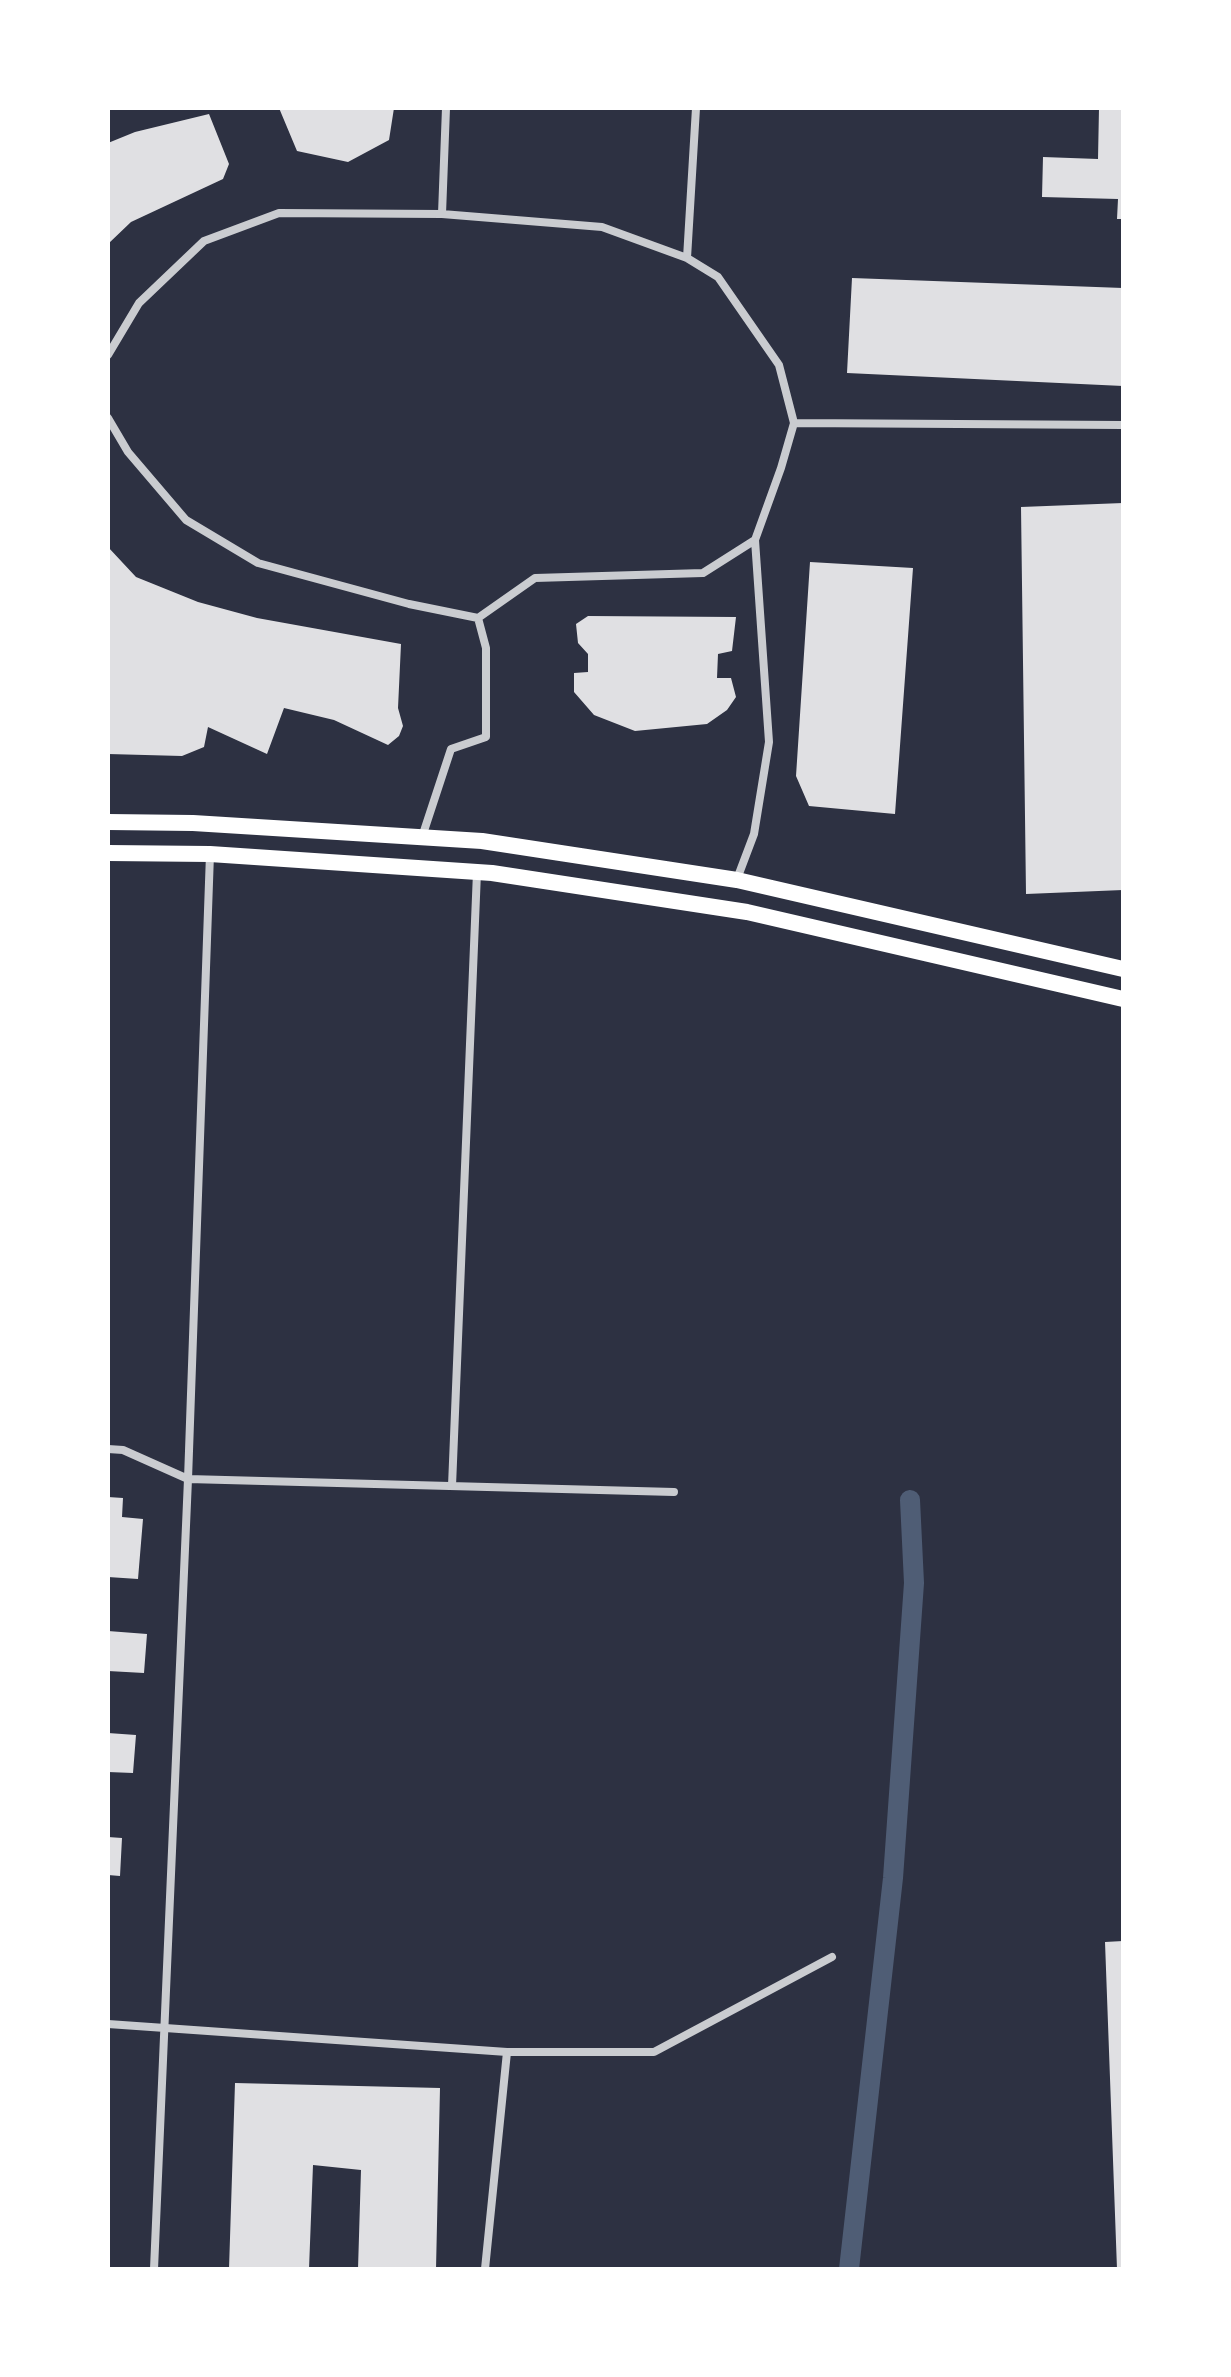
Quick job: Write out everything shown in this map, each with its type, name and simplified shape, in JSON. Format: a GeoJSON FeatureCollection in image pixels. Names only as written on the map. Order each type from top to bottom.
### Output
{"type":"FeatureCollection","features":[{"type":"Feature","properties":{"kind":"main road"},"geometry":{"type":"LineString","coordinates":[[108,822],[193,823],[482,841],[737,880],[1123,969]]}},
{"type":"Feature","properties":{"kind":"main road"},"geometry":{"type":"LineString","coordinates":[[108,853],[210,854],[477,872],[760,915],[1123,999]]}},
{"type":"Feature","properties":{"kind":"street"},"geometry":{"type":"LineString","coordinates":[[442,214],[446,108]]}},
{"type":"Feature","properties":{"kind":"street"},"geometry":{"type":"LineString","coordinates":[[687,258],[696,108]]}},
{"type":"Feature","properties":{"kind":"street"},"geometry":{"type":"LineString","coordinates":[[108,355],[139,303],[204,241],[279,213],[442,214],[602,227],[687,258],[718,277],[779,365],[794,423],[755,540],[769,742],[754,834],[737,880]]}},
{"type":"Feature","properties":{"kind":"street"},"geometry":{"type":"LineString","coordinates":[[108,418],[128,452],[186,520],[258,563],[409,604],[478,618],[535,578],[703,573],[755,540]]}},
{"type":"Feature","properties":{"kind":"street"},"geometry":{"type":"LineString","coordinates":[[794,423],[1123,425]]}},
{"type":"Feature","properties":{"kind":"street"},"geometry":{"type":"LineString","coordinates":[[422,837],[451,749],[486,737],[486,648],[478,618]]}},
{"type":"Feature","properties":{"kind":"street"},"geometry":{"type":"LineString","coordinates":[[154,2269],[188,1479],[210,854]]}},
{"type":"Feature","properties":{"kind":"street"},"geometry":{"type":"LineString","coordinates":[[452,1486],[477,872]]}},
{"type":"Feature","properties":{"kind":"street"},"geometry":{"type":"LineString","coordinates":[[108,1449],[123,1450],[188,1479],[674,1492]]}},
{"type":"Feature","properties":{"kind":"street"},"geometry":{"type":"LineString","coordinates":[[108,2024],[507,2052],[654,2052],[832,1957]]}},
{"type":"Feature","properties":{"kind":"street"},"geometry":{"type":"LineString","coordinates":[[485,2269],[507,2052]]}},
{"type":"Feature","properties":{"kind":"building"},"geometry":{"type":"Polygon","coordinates":[[[279,108],[394,108],[389,140],[348,162],[297,151],[279,108]]]}},
{"type":"Feature","properties":{"kind":"building"},"geometry":{"type":"Polygon","coordinates":[[[1099,108],[1123,108],[1123,219],[1117,219],[1118,199],[1042,197],[1043,157],[1098,159],[1099,108]]]}},
{"type":"Feature","properties":{"kind":"building"},"geometry":{"type":"Polygon","coordinates":[[[209,114],[229,164],[223,179],[131,222],[108,244],[108,143],[135,132],[209,114]]]}},
{"type":"Feature","properties":{"kind":"building"},"geometry":{"type":"Polygon","coordinates":[[[852,278],[1123,288],[1123,386],[847,373],[852,278]]]}},
{"type":"Feature","properties":{"kind":"building"},"geometry":{"type":"Polygon","coordinates":[[[1123,503],[1123,890],[1026,894],[1021,507],[1123,503]]]}},
{"type":"Feature","properties":{"kind":"building"},"geometry":{"type":"Polygon","coordinates":[[[108,547],[136,577],[198,602],[257,618],[401,644],[398,708],[403,726],[399,736],[388,745],[334,720],[284,708],[267,754],[208,727],[204,747],[182,756],[108,754],[108,547]]]}},
{"type":"Feature","properties":{"kind":"building"},"geometry":{"type":"Polygon","coordinates":[[[810,562],[913,568],[895,814],[809,806],[796,776],[810,562]]]}},
{"type":"Feature","properties":{"kind":"building"},"geometry":{"type":"Polygon","coordinates":[[[588,616],[736,617],[732,651],[718,654],[717,678],[731,678],[736,697],[727,710],[707,724],[635,731],[594,715],[574,692],[574,673],[588,672],[588,654],[578,643],[576,624],[588,616]]]}},
{"type":"Feature","properties":{"kind":"building"},"geometry":{"type":"Polygon","coordinates":[[[108,1497],[123,1498],[122,1517],[143,1519],[138,1579],[108,1577],[108,1497]]]}},
{"type":"Feature","properties":{"kind":"building"},"geometry":{"type":"Polygon","coordinates":[[[108,1631],[147,1634],[144,1673],[108,1671],[108,1631]]]}},
{"type":"Feature","properties":{"kind":"building"},"geometry":{"type":"Polygon","coordinates":[[[108,1733],[136,1735],[133,1773],[108,1772],[108,1733]]]}},
{"type":"Feature","properties":{"kind":"building"},"geometry":{"type":"Polygon","coordinates":[[[108,1837],[122,1838],[120,1876],[108,1875],[108,1837]]]}},
{"type":"Feature","properties":{"kind":"building"},"geometry":{"type":"Polygon","coordinates":[[[1123,1941],[1123,2269],[1117,2269],[1105,1942],[1123,1941]]]}},
{"type":"Feature","properties":{"kind":"building"},"geometry":{"type":"Polygon","coordinates":[[[235,2083],[440,2088],[436,2269],[358,2269],[361,2170],[313,2165],[309,2269],[229,2269],[235,2083]]]}},
{"type":"Feature","properties":{"kind":"waterway"},"geometry":{"type":"LineString","coordinates":[[849,2269],[893,1878],[914,1583],[910,1500]]}}]}
